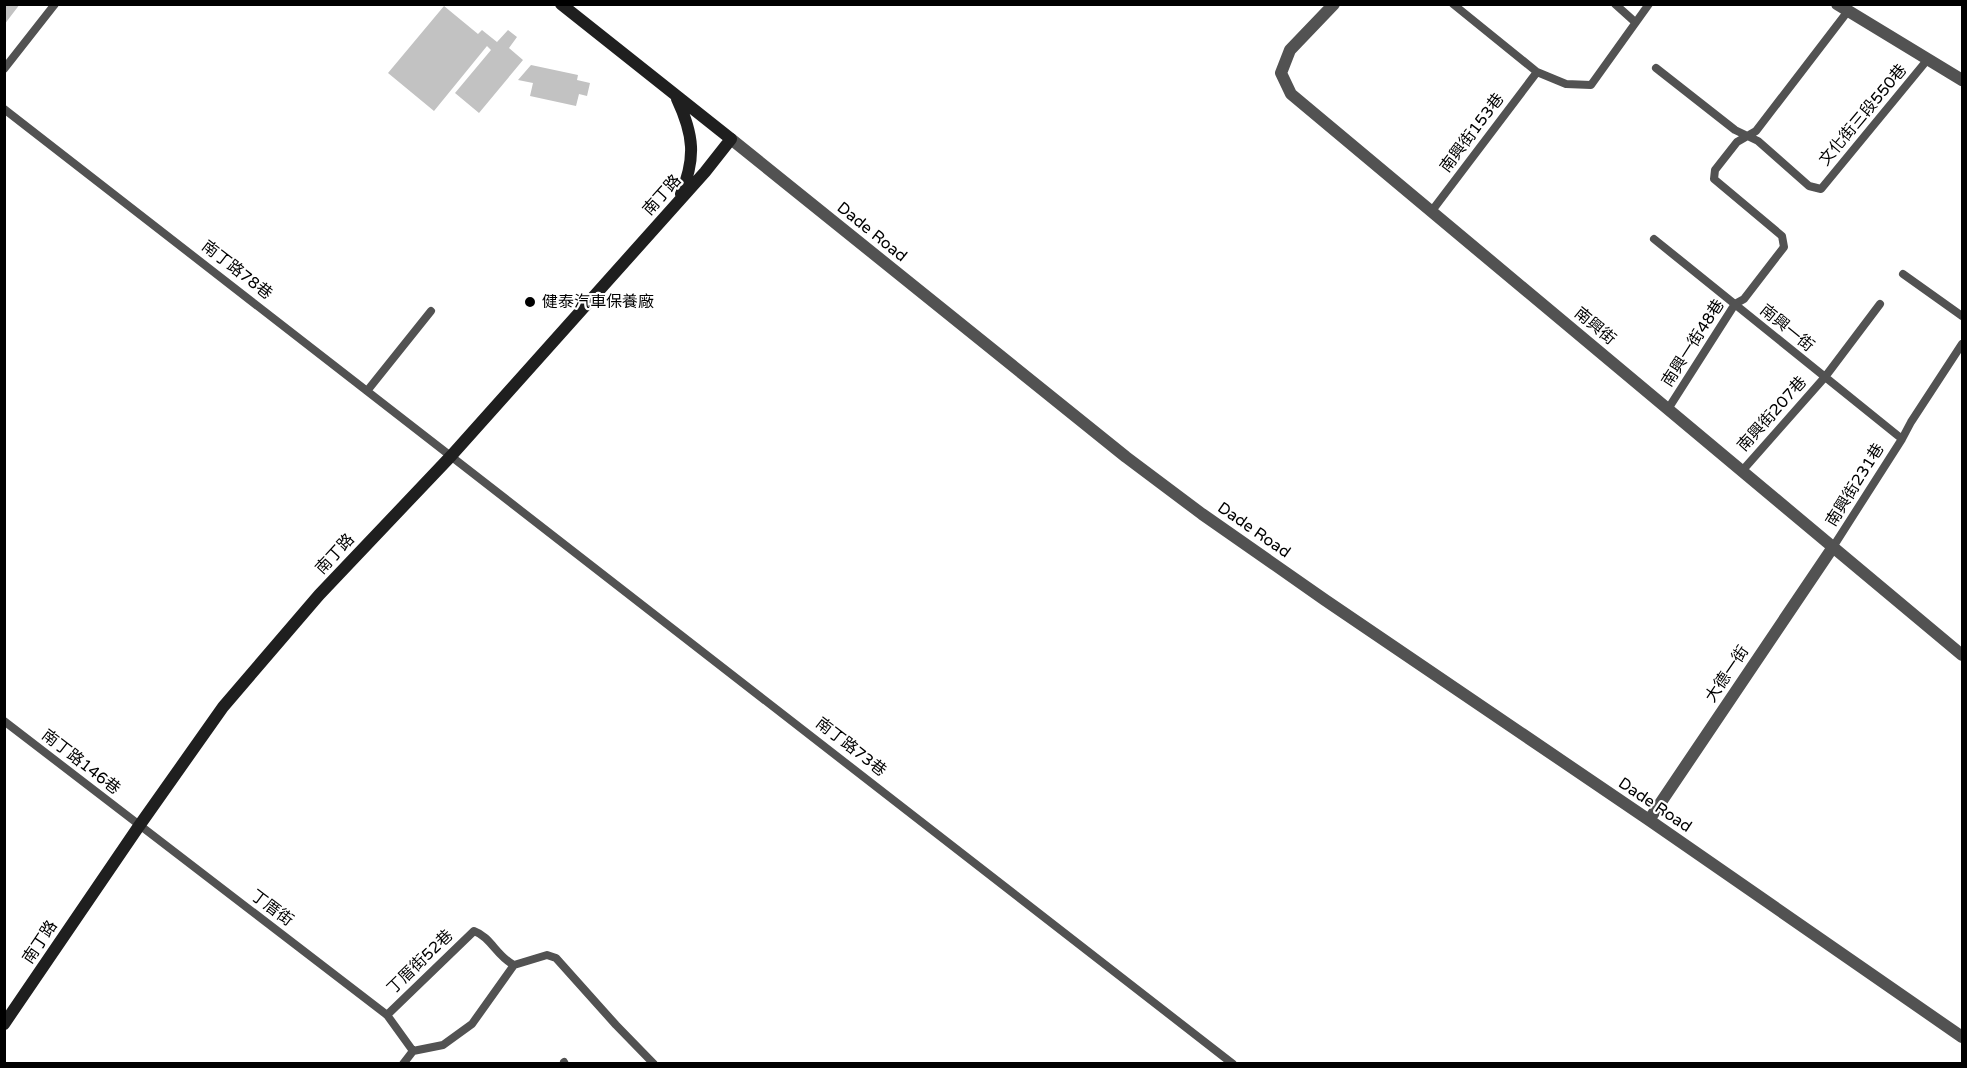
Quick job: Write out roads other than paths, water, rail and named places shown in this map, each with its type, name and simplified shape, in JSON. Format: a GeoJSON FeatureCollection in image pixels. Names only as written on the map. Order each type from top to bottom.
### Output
{"type":"FeatureCollection","features":[{"type":"Feature","properties":{"kind":"street","name":"Dade Road"},"geometry":{"type":"LineString","coordinates":[[561,4],[1126,457],[1202,514],[1962,1037]]}},
{"type":"Feature","properties":{"kind":"street","name":"南興街"},"geometry":{"type":"LineString","coordinates":[[1334,4],[1290,50],[1281,73],[1291,94],[1962,655]]}},
{"type":"Feature","properties":{"kind":"street"},"geometry":{"type":"LineString","coordinates":[[1837,4],[1962,80]]}},
{"type":"Feature","properties":{"kind":"street"},"geometry":{"type":"LineString","coordinates":[[676,95],[685,114],[692,148],[689,176],[676,204]]}},
{"type":"Feature","properties":{"kind":"street","name":"南丁路"},"geometry":{"type":"LineString","coordinates":[[4,1024],[223,707],[319,595],[451,456],[731,140]]}},
{"type":"Feature","properties":{"kind":"street","name":"大德一街"},"geometry":{"type":"LineString","coordinates":[[1649,820],[1833,547]]}},
{"type":"Feature","properties":{"kind":"lane"},"geometry":{"type":"LineString","coordinates":[[4,69],[55,4]]}},
{"type":"Feature","properties":{"kind":"lane"},"geometry":{"type":"LineString","coordinates":[[1453,4],[1537,72],[1566,84],[1591,85],[1649,4]]}},
{"type":"Feature","properties":{"kind":"lane"},"geometry":{"type":"LineString","coordinates":[[1615,4],[1635,22]]}},
{"type":"Feature","properties":{"kind":"lane"},"geometry":{"type":"LineString","coordinates":[[1656,68],[1735,130],[1747,136],[1756,131],[1848,11]]}},
{"type":"Feature","properties":{"kind":"lane","name":"文化街三段550巷"},"geometry":{"type":"LineString","coordinates":[[1747,136],[1758,141],[1809,186],[1821,189],[1928,60]]}},
{"type":"Feature","properties":{"kind":"lane","name":"南興街153巷"},"geometry":{"type":"LineString","coordinates":[[1431,212],[1537,72]]}},
{"type":"Feature","properties":{"kind":"lane","name":"南丁路78巷"},"geometry":{"type":"LineString","coordinates":[[4,109],[451,456]]}},
{"type":"Feature","properties":{"kind":"lane","name":"南興一街48巷"},"geometry":{"type":"LineString","coordinates":[[1668,409],[1735,304],[1744,299],[1784,247],[1782,236],[1714,179],[1715,170],[1737,142],[1747,136]]}},
{"type":"Feature","properties":{"kind":"lane","name":"南興一街"},"geometry":{"type":"LineString","coordinates":[[1654,239],[1902,439]]}},
{"type":"Feature","properties":{"kind":"lane"},"geometry":{"type":"LineString","coordinates":[[1904,274],[1962,316]]}},
{"type":"Feature","properties":{"kind":"lane","name":"南興街207巷"},"geometry":{"type":"LineString","coordinates":[[1742,471],[1825,377],[1880,304]]}},
{"type":"Feature","properties":{"kind":"lane"},"geometry":{"type":"LineString","coordinates":[[367,391],[431,311]]}},
{"type":"Feature","properties":{"kind":"lane","name":"南興街231巷"},"geometry":{"type":"LineString","coordinates":[[1833,547],[1962,344]]}},
{"type":"Feature","properties":{"kind":"lane","name":"南丁路73巷"},"geometry":{"type":"LineString","coordinates":[[451,456],[1233,1064]]}},
{"type":"Feature","properties":{"kind":"lane","name":"南丁路146巷"},"geometry":{"type":"LineString","coordinates":[[4,722],[139,826]]}},
{"type":"Feature","properties":{"kind":"lane","name":"丁厝街"},"geometry":{"type":"LineString","coordinates":[[139,826],[387,1015]]}},
{"type":"Feature","properties":{"kind":"lane","name":"丁厝街52巷"},"geometry":{"type":"LineString","coordinates":[[413,1052],[387,1015],[474,931],[482,934],[506,961],[514,965]]}},
{"type":"Feature","properties":{"kind":"lane"},"geometry":{"type":"LineString","coordinates":[[404,1064],[413,1052],[443,1045],[472,1024],[514,965],[547,955],[556,958],[654,1064]]}},
{"type":"Feature","properties":{"kind":"place","name":"健泰汽車保養廠"},"geometry":{"type":"Point","coordinates":[530,302]}}]}
